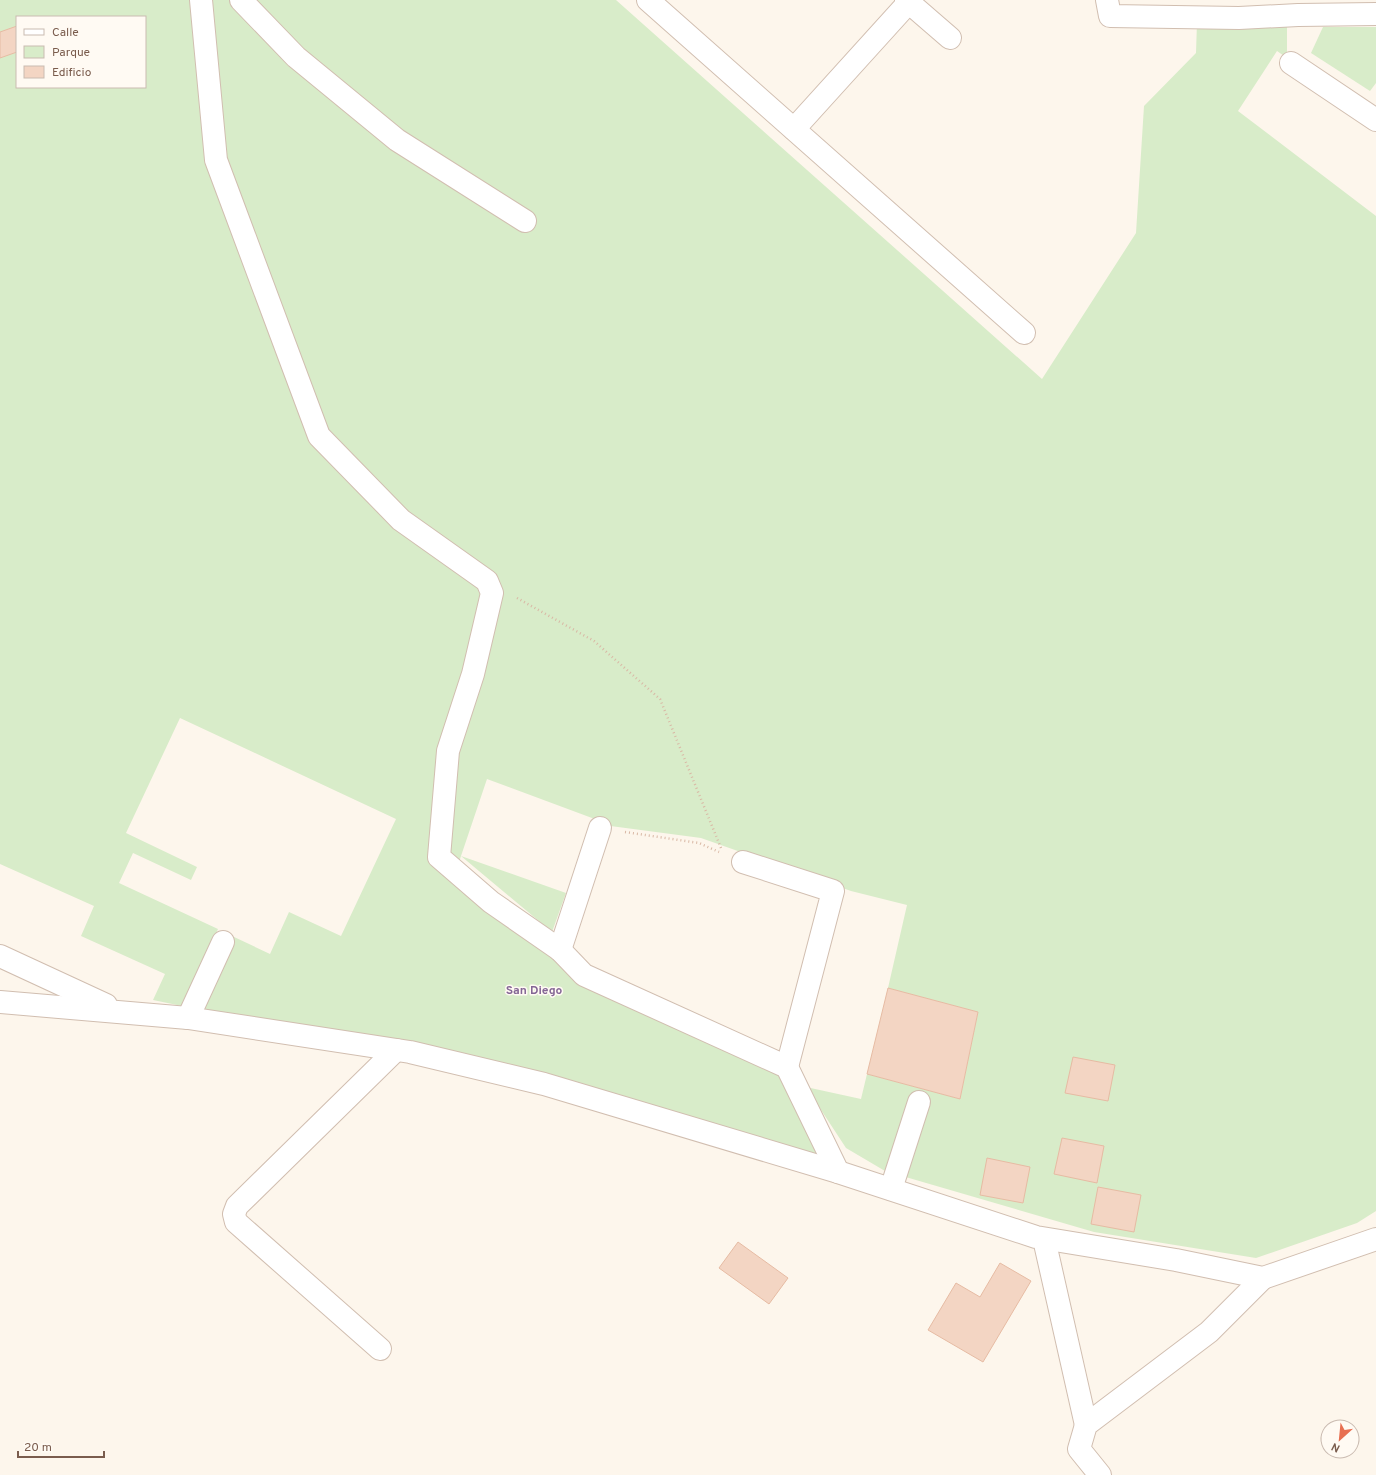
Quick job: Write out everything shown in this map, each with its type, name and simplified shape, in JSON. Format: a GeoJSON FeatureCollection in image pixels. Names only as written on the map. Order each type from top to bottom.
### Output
{"type":"FeatureCollection","features":[{"type":"Feature","properties":{"kind":"street"},"geometry":{"type":"LineString","coordinates":[[201,0],[216,160],[319,436],[401,520],[487,581],[492,594],[473,674],[448,751],[439,857],[491,902],[560,950],[584,975],[787,1067],[838,1172]]}},
{"type":"Feature","properties":{"kind":"street"},"geometry":{"type":"LineString","coordinates":[[241,0],[296,57],[397,140],[525,221]]}},
{"type":"Feature","properties":{"kind":"street"},"geometry":{"type":"LineString","coordinates":[[648,0],[1024,333]]}},
{"type":"Feature","properties":{"kind":"street"},"geometry":{"type":"LineString","coordinates":[[1107,0],[1110,16],[1239,18],[1373,9]]}},
{"type":"Feature","properties":{"kind":"street"},"geometry":{"type":"LineString","coordinates":[[794,129],[908,1],[950,38]]}},
{"type":"Feature","properties":{"kind":"street"},"geometry":{"type":"LineString","coordinates":[[1291,63],[1376,120]]}},
{"type":"Feature","properties":{"kind":"street"},"geometry":{"type":"LineString","coordinates":[[560,950],[600,828]]}},
{"type":"Feature","properties":{"kind":"street"},"geometry":{"type":"LineString","coordinates":[[743,862],[833,891],[787,1067]]}},
{"type":"Feature","properties":{"kind":"street"},"geometry":{"type":"LineString","coordinates":[[188,1018],[223,942]]}},
{"type":"Feature","properties":{"kind":"street"},"geometry":{"type":"LineString","coordinates":[[0,956],[120,1012]]}},
{"type":"Feature","properties":{"kind":"street"},"geometry":{"type":"LineString","coordinates":[[0,1002],[188,1018],[396,1050],[544,1084],[838,1172],[1044,1239],[1176,1260],[1263,1278]]}},
{"type":"Feature","properties":{"kind":"street"},"geometry":{"type":"LineString","coordinates":[[380,1349],[236,1222],[234,1214],[238,1206],[396,1050]]}},
{"type":"Feature","properties":{"kind":"street"},"geometry":{"type":"LineString","coordinates":[[892,1189],[919,1102]]}},
{"type":"Feature","properties":{"kind":"street"},"geometry":{"type":"LineString","coordinates":[[1044,1239],[1086,1425],[1078,1449],[1100,1475]]}},
{"type":"Feature","properties":{"kind":"street"},"geometry":{"type":"LineString","coordinates":[[1086,1425],[1209,1332],[1263,1278],[1375,1241]]}},
{"type":"Feature","properties":{"kind":"path"},"geometry":{"type":"LineString","coordinates":[[487,581],[594,641],[660,699],[724,854],[699,843],[600,828]]}},
{"type":"Feature","properties":{"kind":"green space"},"geometry":{"type":"Polygon","coordinates":[[[0,0],[616,0],[1042,379],[1136,233],[1144,106],[1196,53],[1197,22],[1287,22],[1287,58],[1277,51],[1238,111],[1376,216],[1376,1211],[1357,1223],[1256,1258],[1094,1232],[885,1171],[846,1148],[806,1087],[861,1099],[867,1074],[960,1099],[978,1012],[888,988],[907,905],[851,891],[701,838],[603,825],[592,818],[487,779],[455,875],[553,952],[781,1071],[827,1162],[694,1125],[196,1014],[232,936],[270,954],[289,912],[341,936],[396,819],[180,718],[126,833],[197,867],[191,880],[133,853],[119,883],[218,929],[182,1006],[153,1000],[165,974],[81,936],[94,906],[0,864],[0,0]]]}},
{"type":"Feature","properties":{"kind":"green space"},"geometry":{"type":"Polygon","coordinates":[[[1323,27],[1376,27],[1376,83],[1370,91],[1311,53],[1323,27]]]}},
{"type":"Feature","properties":{"kind":"green space"},"geometry":{"type":"Polygon","coordinates":[[[461,856],[566,893],[552,932],[461,856]]]}},
{"type":"Feature","properties":{"kind":"building"},"geometry":{"type":"Polygon","coordinates":[[[16,26],[16,52],[0,58],[0,32],[16,26]]]}},
{"type":"Feature","properties":{"kind":"building"},"geometry":{"type":"Polygon","coordinates":[[[888,988],[978,1012],[960,1099],[867,1074],[888,988]]]}},
{"type":"Feature","properties":{"kind":"building"},"geometry":{"type":"Polygon","coordinates":[[[1073,1057],[1115,1065],[1108,1101],[1065,1093],[1073,1057]]]}},
{"type":"Feature","properties":{"kind":"building"},"geometry":{"type":"Polygon","coordinates":[[[1062,1138],[1104,1146],[1097,1183],[1054,1174],[1062,1138]]]}},
{"type":"Feature","properties":{"kind":"building"},"geometry":{"type":"Polygon","coordinates":[[[987,1158],[1030,1167],[1023,1203],[980,1195],[987,1158]]]}},
{"type":"Feature","properties":{"kind":"building"},"geometry":{"type":"Polygon","coordinates":[[[1098,1187],[1141,1195],[1134,1232],[1091,1224],[1098,1187]]]}},
{"type":"Feature","properties":{"kind":"building"},"geometry":{"type":"Polygon","coordinates":[[[738,1242],[788,1278],[769,1304],[719,1268],[738,1242]]]}},
{"type":"Feature","properties":{"kind":"building"},"geometry":{"type":"Polygon","coordinates":[[[1000,1263],[1031,1281],[983,1362],[928,1330],[956,1283],[980,1297],[1000,1263]]]}},
{"type":"Feature","properties":{"kind":"district","name":"San Diego"},"geometry":{"type":"Point","coordinates":[534,990]}}]}
